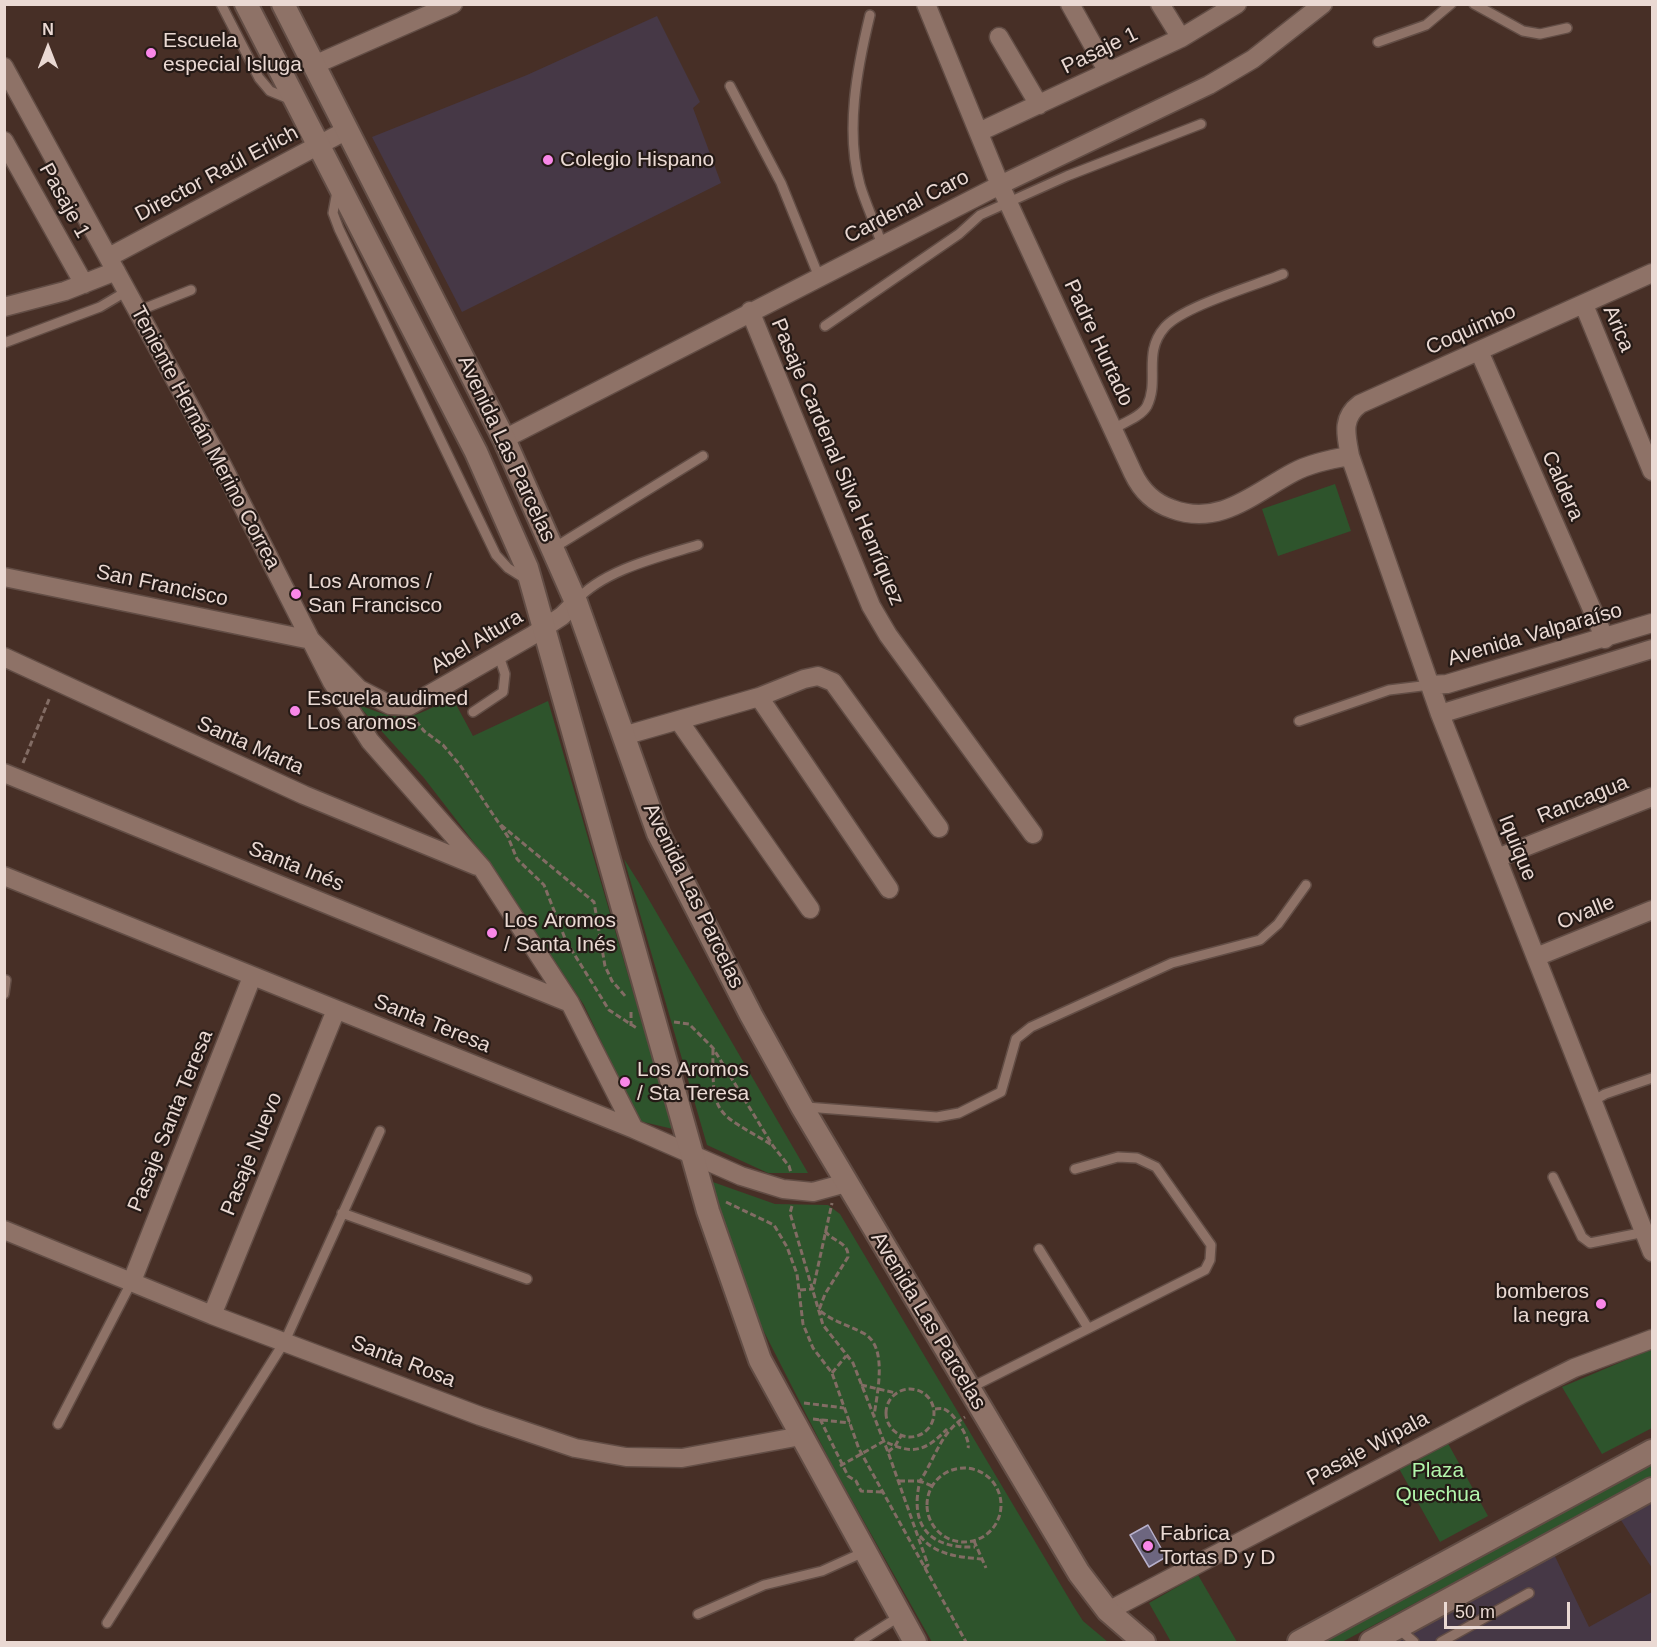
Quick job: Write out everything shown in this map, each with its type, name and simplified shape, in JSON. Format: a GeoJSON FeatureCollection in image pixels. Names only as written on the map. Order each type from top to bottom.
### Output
{"type":"FeatureCollection","features":[{"type":"Feature","properties":{"kind":"street","name":"Avenida Las Parcelas"},"geometry":{"type":"LineString","coordinates":[[246,4],[476,452],[502,507],[532,583],[661,1021],[693,1154],[724,1263],[760,1360],[791,1418]]}},
{"type":"Feature","properties":{"kind":"street","name":"Avenida Las Parcelas"},"geometry":{"type":"LineString","coordinates":[[283,4],[504,439],[576,602],[658,833],[751,1015],[802,1107],[840,1190],[968,1389],[1079,1573],[1108,1611],[1144,1642]]}},
{"type":"Feature","properties":{"kind":"street"},"geometry":{"type":"LineString","coordinates":[[314,65],[453,4]]}},
{"type":"Feature","properties":{"kind":"street","name":"Padre Hurtado"},"geometry":{"type":"LineString","coordinates":[[926,4],[1003,193],[1136,479],[1147,494],[1167,507],[1198,515],[1224,511],[1312,464],[1350,456]]}},
{"type":"Feature","properties":{"kind":"street"},"geometry":{"type":"LineString","coordinates":[[1070,4],[1108,72]]}},
{"type":"Feature","properties":{"kind":"street"},"geometry":{"type":"LineString","coordinates":[[1160,4],[1181,38]]}},
{"type":"Feature","properties":{"kind":"street","name":"Pasaje 1"},"geometry":{"type":"LineString","coordinates":[[980,132],[1181,38],[1237,4]]}},
{"type":"Feature","properties":{"kind":"street","name":"Cardenal Caro"},"geometry":{"type":"LineString","coordinates":[[504,439],[750,311],[882,246],[1003,193],[1209,85],[1253,58],[1323,4]]}},
{"type":"Feature","properties":{"kind":"street"},"geometry":{"type":"LineString","coordinates":[[999,37],[1039,105]]}},
{"type":"Feature","properties":{"kind":"street","name":"Teniente Hernán Merino Correa"},"geometry":{"type":"LineString","coordinates":[[4,67],[227,475],[332,682],[370,741],[482,868],[570,1003],[634,1129]]}},
{"type":"Feature","properties":{"kind":"street","name":"Director Raúl Erlich"},"geometry":{"type":"LineString","coordinates":[[113,264],[347,130]]}},
{"type":"Feature","properties":{"kind":"street","name":"Pasaje 1"},"geometry":{"type":"LineString","coordinates":[[4,141],[84,284]]}},
{"type":"Feature","properties":{"kind":"street"},"geometry":{"type":"LineString","coordinates":[[5,306],[84,284],[113,264]]}},
{"type":"Feature","properties":{"kind":"street","name":"Coquimbo"},"geometry":{"type":"LineString","coordinates":[[1350,456],[1346,423],[1355,407],[1653,273]]}},
{"type":"Feature","properties":{"kind":"street","name":"Arica"},"geometry":{"type":"LineString","coordinates":[[1584,305],[1653,471]]}},
{"type":"Feature","properties":{"kind":"street","name":"Pasaje Cardenal Silva Henríquez"},"geometry":{"type":"LineString","coordinates":[[750,311],[871,606],[888,635],[1033,834]]}},
{"type":"Feature","properties":{"kind":"street","name":"Caldera"},"geometry":{"type":"LineString","coordinates":[[1479,351],[1605,639]]}},
{"type":"Feature","properties":{"kind":"street","name":"Iquique"},"geometry":{"type":"LineString","coordinates":[[1350,456],[1440,714],[1593,1101],[1645,1223],[1653,1252]]}},
{"type":"Feature","properties":{"kind":"street","name":"San Francisco"},"geometry":{"type":"LineString","coordinates":[[4,577],[311,640]]}},
{"type":"Feature","properties":{"kind":"street","name":"Abel Altura"},"geometry":{"type":"LineString","coordinates":[[410,706],[499,656],[562,616],[576,602]]}},
{"type":"Feature","properties":{"kind":"street","name":"Avenida Valparaíso"},"geometry":{"type":"LineString","coordinates":[[1430,685],[1447,684],[1653,623]]}},
{"type":"Feature","properties":{"kind":"street"},"geometry":{"type":"LineString","coordinates":[[311,640],[359,689],[390,705],[410,706]]}},
{"type":"Feature","properties":{"kind":"street"},"geometry":{"type":"LineString","coordinates":[[1440,714],[1653,649]]}},
{"type":"Feature","properties":{"kind":"street","name":"Santa Marta"},"geometry":{"type":"LineString","coordinates":[[4,657],[304,795],[482,868]]}},
{"type":"Feature","properties":{"kind":"street"},"geometry":{"type":"LineString","coordinates":[[623,736],[759,697],[804,679],[818,676],[833,682],[939,828]]}},
{"type":"Feature","properties":{"kind":"street"},"geometry":{"type":"LineString","coordinates":[[759,697],[889,889]]}},
{"type":"Feature","properties":{"kind":"street"},"geometry":{"type":"LineString","coordinates":[[679,721],[810,909]]}},
{"type":"Feature","properties":{"kind":"street","name":"Santa Inés"},"geometry":{"type":"LineString","coordinates":[[11,776],[570,1003]]}},
{"type":"Feature","properties":{"kind":"street","name":"Rancagua"},"geometry":{"type":"LineString","coordinates":[[1497,858],[1653,797]]}},
{"type":"Feature","properties":{"kind":"street","name":"Santa Teresa"},"geometry":{"type":"LineString","coordinates":[[4,876],[634,1129],[741,1176],[796,1190],[813,1192],[840,1190]]}},
{"type":"Feature","properties":{"kind":"street","name":"Ovalle"},"geometry":{"type":"LineString","coordinates":[[1536,957],[1653,910]]}},
{"type":"Feature","properties":{"kind":"street","name":"Pasaje Santa Teresa"},"geometry":{"type":"LineString","coordinates":[[132,1281],[252,977]]}},
{"type":"Feature","properties":{"kind":"street","name":"Pasaje Nuevo"},"geometry":{"type":"LineString","coordinates":[[212,1315],[336,1010]]}},
{"type":"Feature","properties":{"kind":"street","name":"Santa Rosa"},"geometry":{"type":"LineString","coordinates":[[4,1230],[212,1315],[480,1416],[575,1448],[626,1457],[682,1458],[791,1418]]}},
{"type":"Feature","properties":{"kind":"street","name":"Pasaje Wipala"},"geometry":{"type":"LineString","coordinates":[[1108,1611],[1574,1368],[1653,1339]]}},
{"type":"Feature","properties":{"kind":"street"},"geometry":{"type":"LineString","coordinates":[[791,1418],[833,1470],[865,1552],[915,1642]]}},
{"type":"Feature","properties":{"kind":"street"},"geometry":{"type":"LineString","coordinates":[[1299,1642],[1653,1451]]}},
{"type":"Feature","properties":{"kind":"street"},"geometry":{"type":"LineString","coordinates":[[1371,1642],[1406,1635],[1653,1489]]}},
{"type":"Feature","properties":{"kind":"lane"},"geometry":{"type":"LineString","coordinates":[[221,4],[259,78],[270,91],[296,101]]}},
{"type":"Feature","properties":{"kind":"lane"},"geometry":{"type":"LineString","coordinates":[[1378,42],[1426,25],[1451,4]]}},
{"type":"Feature","properties":{"kind":"lane"},"geometry":{"type":"LineString","coordinates":[[1474,4],[1523,31],[1540,34],[1567,28]]}},
{"type":"Feature","properties":{"kind":"lane"},"geometry":{"type":"LineString","coordinates":[[870,15],[856,92],[856,161],[861,186],[882,246]]}},
{"type":"Feature","properties":{"kind":"lane"},"geometry":{"type":"LineString","coordinates":[[730,86],[781,183],[819,277]]}},
{"type":"Feature","properties":{"kind":"lane"},"geometry":{"type":"LineString","coordinates":[[825,326],[941,246],[1003,193],[1202,124]]}},
{"type":"Feature","properties":{"kind":"lane"},"geometry":{"type":"LineString","coordinates":[[1113,429],[1139,414],[1146,406],[1151,389],[1151,360],[1155,340],[1177,316],[1282,274]]}},
{"type":"Feature","properties":{"kind":"lane"},"geometry":{"type":"LineString","coordinates":[[138,311],[191,290]]}},
{"type":"Feature","properties":{"kind":"lane"},"geometry":{"type":"LineString","coordinates":[[4,344],[100,307],[127,291]]}},
{"type":"Feature","properties":{"kind":"lane"},"geometry":{"type":"LineString","coordinates":[[552,549],[703,456]]}},
{"type":"Feature","properties":{"kind":"lane"},"geometry":{"type":"LineString","coordinates":[[576,602],[587,590],[636,564],[698,545]]}},
{"type":"Feature","properties":{"kind":"lane"},"geometry":{"type":"LineString","coordinates":[[473,712],[503,692],[505,674],[499,656]]}},
{"type":"Feature","properties":{"kind":"lane"},"geometry":{"type":"LineString","coordinates":[[1299,721],[1389,690],[1430,685]]}},
{"type":"Feature","properties":{"kind":"lane"},"geometry":{"type":"LineString","coordinates":[[802,1107],[937,1117],[959,1113],[1001,1092],[1016,1039],[1031,1027],[1172,963],[1260,940],[1278,924],[1306,885]]}},
{"type":"Feature","properties":{"kind":"lane"},"geometry":{"type":"LineString","coordinates":[[4,994],[6,980]]}},
{"type":"Feature","properties":{"kind":"lane"},"geometry":{"type":"LineString","coordinates":[[1593,1101],[1605,1094],[1653,1078]]}},
{"type":"Feature","properties":{"kind":"lane"},"geometry":{"type":"LineString","coordinates":[[107,1623],[285,1341],[380,1131]]}},
{"type":"Feature","properties":{"kind":"lane"},"geometry":{"type":"LineString","coordinates":[[968,1389],[1205,1270],[1210,1260],[1211,1245],[1156,1167],[1137,1158],[1118,1157],[1075,1169]]}},
{"type":"Feature","properties":{"kind":"lane"},"geometry":{"type":"LineString","coordinates":[[1553,1177],[1582,1237],[1590,1244],[1645,1223]]}},
{"type":"Feature","properties":{"kind":"lane"},"geometry":{"type":"LineString","coordinates":[[342,1213],[527,1279]]}},
{"type":"Feature","properties":{"kind":"lane"},"geometry":{"type":"LineString","coordinates":[[1039,1249],[1088,1328]]}},
{"type":"Feature","properties":{"kind":"lane"},"geometry":{"type":"LineString","coordinates":[[58,1424],[132,1281]]}},
{"type":"Feature","properties":{"kind":"lane"},"geometry":{"type":"LineString","coordinates":[[698,1614],[764,1585],[822,1570],[865,1552]]}},
{"type":"Feature","properties":{"kind":"lane"},"geometry":{"type":"LineString","coordinates":[[1441,1642],[1529,1593]]}},
{"type":"Feature","properties":{"kind":"lane"},"geometry":{"type":"LineString","coordinates":[[860,1642],[900,1616]]}},
{"type":"Feature","properties":{"kind":"path"},"geometry":{"type":"LineString","coordinates":[[11,776],[56,681]]}},
{"type":"Feature","properties":{"kind":"path"},"geometry":{"type":"LineString","coordinates":[[410,706],[416,721],[424,731],[443,745],[460,765],[508,837],[517,860],[544,885],[566,941],[609,1010],[631,1026],[661,1021],[689,1024],[713,1048],[772,1146],[789,1166],[796,1190],[790,1213],[823,1325],[846,1355],[879,1428],[928,1566],[924,1568]]}},
{"type":"Feature","properties":{"kind":"path"},"geometry":{"type":"LineString","coordinates":[[498,822],[594,902],[605,966],[612,981],[622,990],[631,1006],[631,1026]]}},
{"type":"Feature","properties":{"kind":"path"},"geometry":{"type":"LineString","coordinates":[[661,1021],[678,1032]]}},
{"type":"Feature","properties":{"kind":"path"},"geometry":{"type":"LineString","coordinates":[[713,1048],[712,1091],[721,1114],[772,1146]]}},
{"type":"Feature","properties":{"kind":"path"},"geometry":{"type":"LineString","coordinates":[[813,1289],[825,1231],[840,1190]]}},
{"type":"Feature","properties":{"kind":"path"},"geometry":{"type":"LineString","coordinates":[[719,1193],[726,1202],[774,1225],[787,1247],[800,1290],[803,1324],[813,1348],[832,1373],[861,1453],[966,1642]]}},
{"type":"Feature","properties":{"kind":"path"},"geometry":{"type":"LineString","coordinates":[[819,1310],[825,1294],[848,1257],[849,1251],[844,1245],[829,1237],[825,1231]]}},
{"type":"Feature","properties":{"kind":"path"},"geometry":{"type":"LineString","coordinates":[[800,1290],[813,1289]]}},
{"type":"Feature","properties":{"kind":"path"},"geometry":{"type":"LineString","coordinates":[[819,1310],[831,1321],[868,1336],[875,1347],[878,1361],[878,1387],[874,1417]]}},
{"type":"Feature","properties":{"kind":"path"},"geometry":{"type":"LineString","coordinates":[[832,1373],[846,1355]]}},
{"type":"Feature","properties":{"kind":"path"},"geometry":{"type":"LineString","coordinates":[[861,1385],[878,1387],[896,1393],[910,1389],[919,1390],[932,1401],[934,1409],[932,1425],[926,1432],[910,1438],[901,1436],[888,1423],[887,1405],[896,1393]]}},
{"type":"Feature","properties":{"kind":"path"},"geometry":{"type":"LineString","coordinates":[[791,1418],[844,1408]]}},
{"type":"Feature","properties":{"kind":"path"},"geometry":{"type":"LineString","coordinates":[[934,1409],[943,1408],[950,1412],[956,1423],[967,1434],[970,1442],[968,1448]]}},
{"type":"Feature","properties":{"kind":"path"},"geometry":{"type":"LineString","coordinates":[[791,1418],[850,1423]]}},
{"type":"Feature","properties":{"kind":"path"},"geometry":{"type":"LineString","coordinates":[[820,1419],[833,1470],[861,1491],[883,1492]]}},
{"type":"Feature","properties":{"kind":"path"},"geometry":{"type":"LineString","coordinates":[[879,1428],[888,1423]]}},
{"type":"Feature","properties":{"kind":"path"},"geometry":{"type":"LineString","coordinates":[[884,1441],[907,1451],[926,1447],[956,1423]]}},
{"type":"Feature","properties":{"kind":"path"},"geometry":{"type":"LineString","coordinates":[[948,1429],[933,1462],[920,1482],[916,1509],[923,1529],[933,1539],[952,1547],[975,1547]]}},
{"type":"Feature","properties":{"kind":"path"},"geometry":{"type":"LineString","coordinates":[[888,1452],[901,1436]]}},
{"type":"Feature","properties":{"kind":"path"},"geometry":{"type":"LineString","coordinates":[[833,1470],[884,1441]]}},
{"type":"Feature","properties":{"kind":"path"},"geometry":{"type":"LineString","coordinates":[[964,1468],[975,1469],[994,1483],[1001,1506],[994,1528],[974,1540],[962,1542],[950,1539],[931,1522],[927,1510],[927,1498],[932,1486],[946,1473],[964,1468]]}},
{"type":"Feature","properties":{"kind":"path"},"geometry":{"type":"LineString","coordinates":[[899,1481],[920,1482],[932,1486]]}},
{"type":"Feature","properties":{"kind":"path"},"geometry":{"type":"LineString","coordinates":[[917,1532],[926,1543],[938,1551],[957,1557],[981,1559]]}},
{"type":"Feature","properties":{"kind":"path"},"geometry":{"type":"LineString","coordinates":[[974,1540],[975,1547],[986,1568]]}},
{"type":"Feature","properties":{"kind":"shaded area","name":"Colegio Hispano"},"geometry":{"type":"Polygon","coordinates":[[[657,16],[700,102],[693,108],[721,183],[462,312],[372,137],[527,75],[657,16]]]}},
{"type":"Feature","properties":{"kind":"shaded area"},"geometry":{"type":"Polygon","coordinates":[[[1652,1492],[1652,1568],[1615,1511],[1652,1492]]]}},
{"type":"Feature","properties":{"kind":"shaded area"},"geometry":{"type":"Polygon","coordinates":[[[1550,1546],[1589,1627],[1652,1592],[1652,1642],[1378,1642],[1550,1546]]]}},
{"type":"Feature","properties":{"kind":"green space"},"geometry":{"type":"Polygon","coordinates":[[[1335,484],[1351,531],[1278,556],[1262,509],[1335,484]]]}},
{"type":"Feature","properties":{"kind":"green space"},"geometry":{"type":"Polygon","coordinates":[[[452,697],[473,736],[548,701],[673,1129],[639,1121],[584,1005],[492,866],[424,778],[357,704],[385,714],[406,717],[425,711],[452,697]]]}},
{"type":"Feature","properties":{"kind":"green space"},"geometry":{"type":"Polygon","coordinates":[[[624,859],[808,1173],[768,1173],[707,1145],[624,859]]]}},
{"type":"Feature","properties":{"kind":"green space"},"geometry":{"type":"Polygon","coordinates":[[[710,1181],[775,1204],[828,1205],[840,1214],[1074,1607],[1083,1621],[1108,1642],[932,1642],[831,1463],[757,1318],[710,1181]]]}},
{"type":"Feature","properties":{"kind":"green space"},"geometry":{"type":"Polygon","coordinates":[[[1652,1349],[1652,1428],[1602,1454],[1562,1387],[1652,1349]]]}},
{"type":"Feature","properties":{"kind":"green space","name":"Plaza Quechua"},"geometry":{"type":"Polygon","coordinates":[[[1445,1438],[1488,1516],[1440,1542],[1397,1465],[1445,1438]]]}},
{"type":"Feature","properties":{"kind":"green space"},"geometry":{"type":"Polygon","coordinates":[[[1652,1457],[1652,1477],[1342,1642],[1313,1642],[1652,1457]]]}},
{"type":"Feature","properties":{"kind":"green space"},"geometry":{"type":"Polygon","coordinates":[[[1198,1575],[1237,1642],[1171,1642],[1149,1603],[1198,1575]]]}},
{"type":"Feature","properties":{"kind":"building","name":"Fabrica Tortas D y D"},"geometry":{"type":"Polygon","coordinates":[[[1148,1525],[1166,1557],[1149,1567],[1130,1535],[1148,1525]]]}},
{"type":"Feature","properties":{"kind":"place","name":"Escuela especial Isluga"},"geometry":{"type":"Point","coordinates":[151,53]}},
{"type":"Feature","properties":{"kind":"place","name":"Colegio Hispano"},"geometry":{"type":"Point","coordinates":[548,160]}},
{"type":"Feature","properties":{"kind":"place","name":"Los Aromos / San Francisco"},"geometry":{"type":"Point","coordinates":[296,594]}},
{"type":"Feature","properties":{"kind":"place","name":"Escuela audimed Los aromos"},"geometry":{"type":"Point","coordinates":[295,711]}},
{"type":"Feature","properties":{"kind":"place","name":"Los Aromos / Santa Inés"},"geometry":{"type":"Point","coordinates":[492,933]}},
{"type":"Feature","properties":{"kind":"place","name":"Los Aromos / Sta Teresa"},"geometry":{"type":"Point","coordinates":[625,1082]}},
{"type":"Feature","properties":{"kind":"place","name":"bomberos la negra"},"geometry":{"type":"Point","coordinates":[1601,1304]}},
{"type":"Feature","properties":{"kind":"place","name":"Fabrica Tortas D y D"},"geometry":{"type":"Point","coordinates":[1148,1546]}}]}
